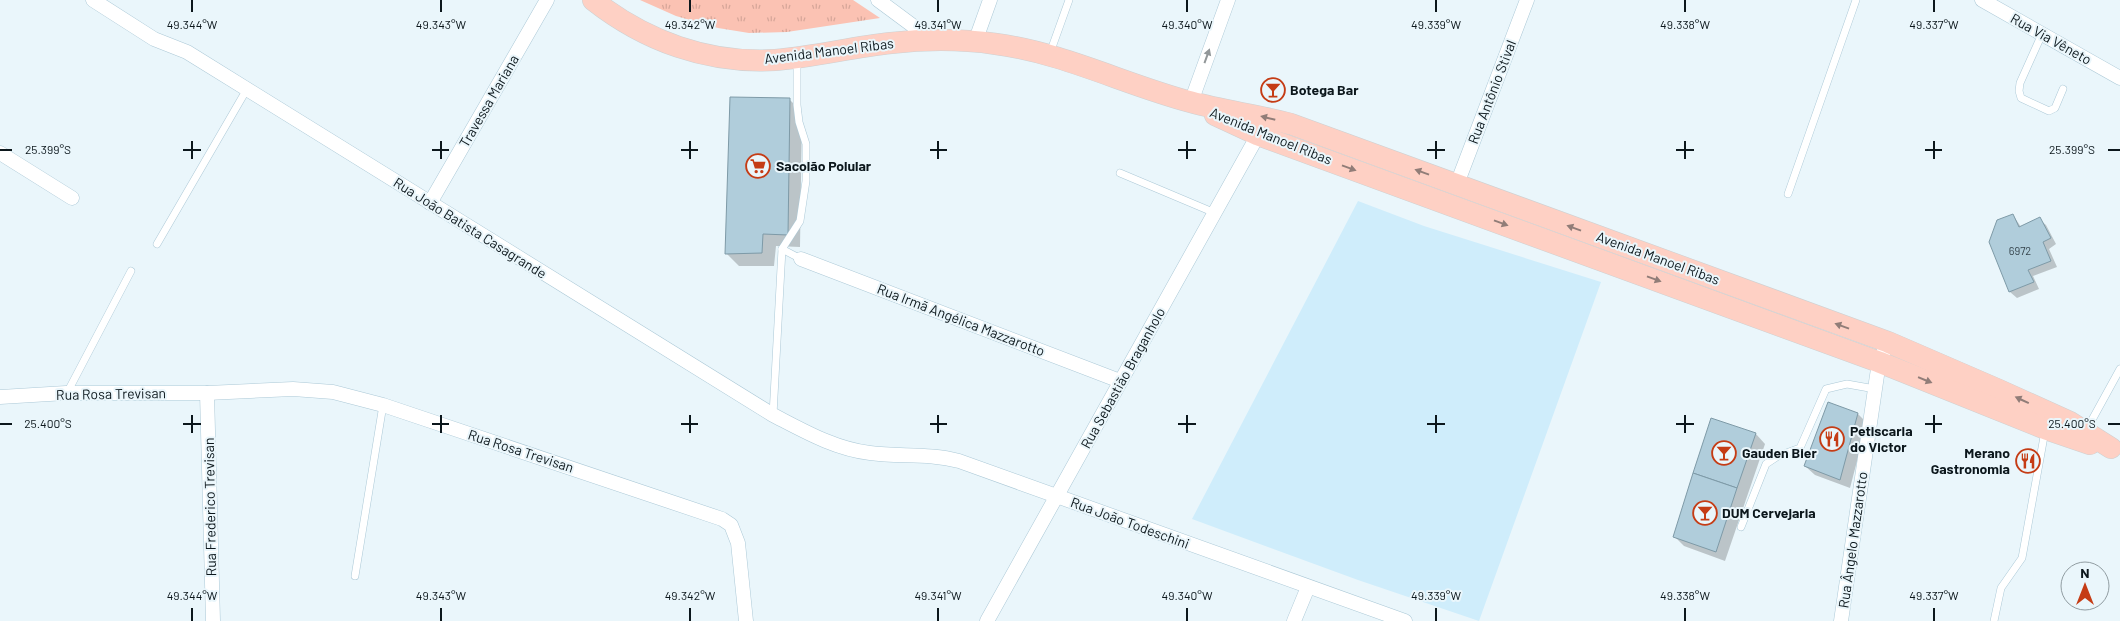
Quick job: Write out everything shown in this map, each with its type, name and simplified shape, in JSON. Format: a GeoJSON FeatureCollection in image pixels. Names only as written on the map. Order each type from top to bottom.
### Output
{"type":"FeatureCollection","features":[{"type":"Feature","properties":{"kind":"main road","name":"Avenida Manoel Ribas"},"geometry":{"type":"LineString","coordinates":[[593,0],[621,20],[644,33],[686,50],[734,59],[774,60],[797,58],[889,43],[932,40],[998,44],[1049,55],[1191,102],[1291,124],[1457,184],[1884,352],[2046,429],[2086,443],[2115,450]]}},
{"type":"Feature","properties":{"kind":"main road","name":"Avenida Manoel Ribas"},"geometry":{"type":"LineString","coordinates":[[1191,102],[1216,116],[1258,134],[1884,352],[1999,390],[2086,432],[2115,450]]}},
{"type":"Feature","properties":{"kind":"street","name":"Rua João Batista Casagrande"},"geometry":{"type":"LineString","coordinates":[[93,0],[154,39],[187,52],[773,415],[850,450]]}},
{"type":"Feature","properties":{"kind":"street","name":"Travessa Mariana"},"geometry":{"type":"LineString","coordinates":[[430,203],[547,0]]}},
{"type":"Feature","properties":{"kind":"street"},"geometry":{"type":"LineString","coordinates":[[878,0],[932,40]]}},
{"type":"Feature","properties":{"kind":"street"},"geometry":{"type":"LineString","coordinates":[[975,42],[990,0]]}},
{"type":"Feature","properties":{"kind":"street"},"geometry":{"type":"LineString","coordinates":[[1191,102],[1228,0]]}},
{"type":"Feature","properties":{"kind":"street","name":"Rua Antônio Stival"},"geometry":{"type":"LineString","coordinates":[[1457,184],[1527,0]]}},
{"type":"Feature","properties":{"kind":"street","name":"Rua Via Vêneto"},"geometry":{"type":"LineString","coordinates":[[1982,0],[2120,78]]}},
{"type":"Feature","properties":{"kind":"street","name":"Rua Sebastião Braganholo"},"geometry":{"type":"LineString","coordinates":[[987,621],[1258,134]]}},
{"type":"Feature","properties":{"kind":"street"},"geometry":{"type":"LineString","coordinates":[[0,153],[72,198]]}},
{"type":"Feature","properties":{"kind":"street","name":"Rua Irmã Angélica Mazzarotto"},"geometry":{"type":"LineString","coordinates":[[801,259],[1120,381]]}},
{"type":"Feature","properties":{"kind":"street","name":"Rua Ângelo Mazzarotto"},"geometry":{"type":"LineString","coordinates":[[1841,621],[1875,389],[1884,352]]}},
{"type":"Feature","properties":{"kind":"street","name":"Rua Rosa Trevisan"},"geometry":{"type":"LineString","coordinates":[[0,398],[66,393],[208,393],[314,390],[333,392],[383,405],[722,519],[731,525],[738,543],[746,621]]}},
{"type":"Feature","properties":{"kind":"street","name":"Rua Frederico Trevisan"},"geometry":{"type":"LineString","coordinates":[[208,393],[213,621]]}},
{"type":"Feature","properties":{"kind":"street","name":"Rua João Todeschini"},"geometry":{"type":"LineString","coordinates":[[850,450],[888,455],[946,458],[1405,621]]}},
{"type":"Feature","properties":{"kind":"street"},"geometry":{"type":"LineString","coordinates":[[1294,621],[1308,586]]}},
{"type":"Feature","properties":{"kind":"lane"},"geometry":{"type":"LineString","coordinates":[[1049,55],[1069,0]]}},
{"type":"Feature","properties":{"kind":"lane"},"geometry":{"type":"LineString","coordinates":[[1788,194],[1856,0]]}},
{"type":"Feature","properties":{"kind":"lane"},"geometry":{"type":"LineString","coordinates":[[2042,34],[2020,83],[2019,91],[2021,98],[2049,111],[2055,108],[2063,89]]}},
{"type":"Feature","properties":{"kind":"lane"},"geometry":{"type":"LineString","coordinates":[[773,415],[782,249],[800,221],[806,180],[806,144],[799,122],[797,105],[797,58]]}},
{"type":"Feature","properties":{"kind":"lane"},"geometry":{"type":"LineString","coordinates":[[157,244],[246,89]]}},
{"type":"Feature","properties":{"kind":"lane"},"geometry":{"type":"LineString","coordinates":[[1120,173],[1214,213]]}},
{"type":"Feature","properties":{"kind":"lane"},"geometry":{"type":"LineString","coordinates":[[782,249],[801,259]]}},
{"type":"Feature","properties":{"kind":"lane"},"geometry":{"type":"LineString","coordinates":[[66,393],[131,272]]}},
{"type":"Feature","properties":{"kind":"lane"},"geometry":{"type":"LineString","coordinates":[[2086,432],[2120,369]]}},
{"type":"Feature","properties":{"kind":"lane"},"geometry":{"type":"LineString","coordinates":[[1741,527],[1766,464],[1778,456],[1800,448],[1826,389],[1847,384],[1875,389]]}},
{"type":"Feature","properties":{"kind":"lane"},"geometry":{"type":"LineString","coordinates":[[355,576],[383,405]]}},
{"type":"Feature","properties":{"kind":"lane"},"geometry":{"type":"LineString","coordinates":[[1994,621],[2001,588],[2022,558],[2046,429]]}},
{"type":"Feature","properties":{"kind":"shaded area"},"geometry":{"type":"Polygon","coordinates":[[[1358,201],[1424,226],[1601,282],[1479,621],[1358,580],[1192,519],[1358,201]]]}},
{"type":"Feature","properties":{"kind":"green space"},"geometry":{"type":"Polygon","coordinates":[[[640,0],[853,0],[880,18],[787,32],[749,33],[718,28],[676,16],[640,0]]]}},
{"type":"Feature","properties":{"kind":"building","name":"Sacolão Polular"},"geometry":{"type":"Polygon","coordinates":[[[730,97],[790,98],[788,235],[763,234],[762,253],[725,254],[730,97]]]}},
{"type":"Feature","properties":{"kind":"building"},"geometry":{"type":"Polygon","coordinates":[[[2013,214],[2019,227],[2040,217],[2051,238],[2043,242],[2051,261],[2028,270],[2034,282],[2009,292],[1989,242],[1997,220],[2013,214]]]}},
{"type":"Feature","properties":{"kind":"building","name":"Petiscaria do Victor"},"geometry":{"type":"Polygon","coordinates":[[[1828,402],[1858,413],[1840,480],[1804,466],[1828,402]]]}},
{"type":"Feature","properties":{"kind":"building","name":"Gauden Bier"},"geometry":{"type":"Polygon","coordinates":[[[1711,418],[1756,433],[1737,488],[1693,473],[1711,418]]]}},
{"type":"Feature","properties":{"kind":"building","name":"DUM Cervejaria"},"geometry":{"type":"Polygon","coordinates":[[[1693,473],[1737,488],[1716,552],[1673,537],[1693,473]]]}},
{"type":"Feature","properties":{"kind":"place","name":"Botega Bar"},"geometry":{"type":"Point","coordinates":[1273,90]}},
{"type":"Feature","properties":{"kind":"place","name":"Sacolão Polular"},"geometry":{"type":"Point","coordinates":[758,166]}},
{"type":"Feature","properties":{"kind":"place","name":"Petiscaria do Victor"},"geometry":{"type":"Point","coordinates":[1832,439]}},
{"type":"Feature","properties":{"kind":"place","name":"Gauden Bier"},"geometry":{"type":"Point","coordinates":[1724,453]}},
{"type":"Feature","properties":{"kind":"place","name":"Merano Gastronomia"},"geometry":{"type":"Point","coordinates":[2028,461]}},
{"type":"Feature","properties":{"kind":"place","name":"DUM Cervejaria"},"geometry":{"type":"Point","coordinates":[1705,513]}}]}
